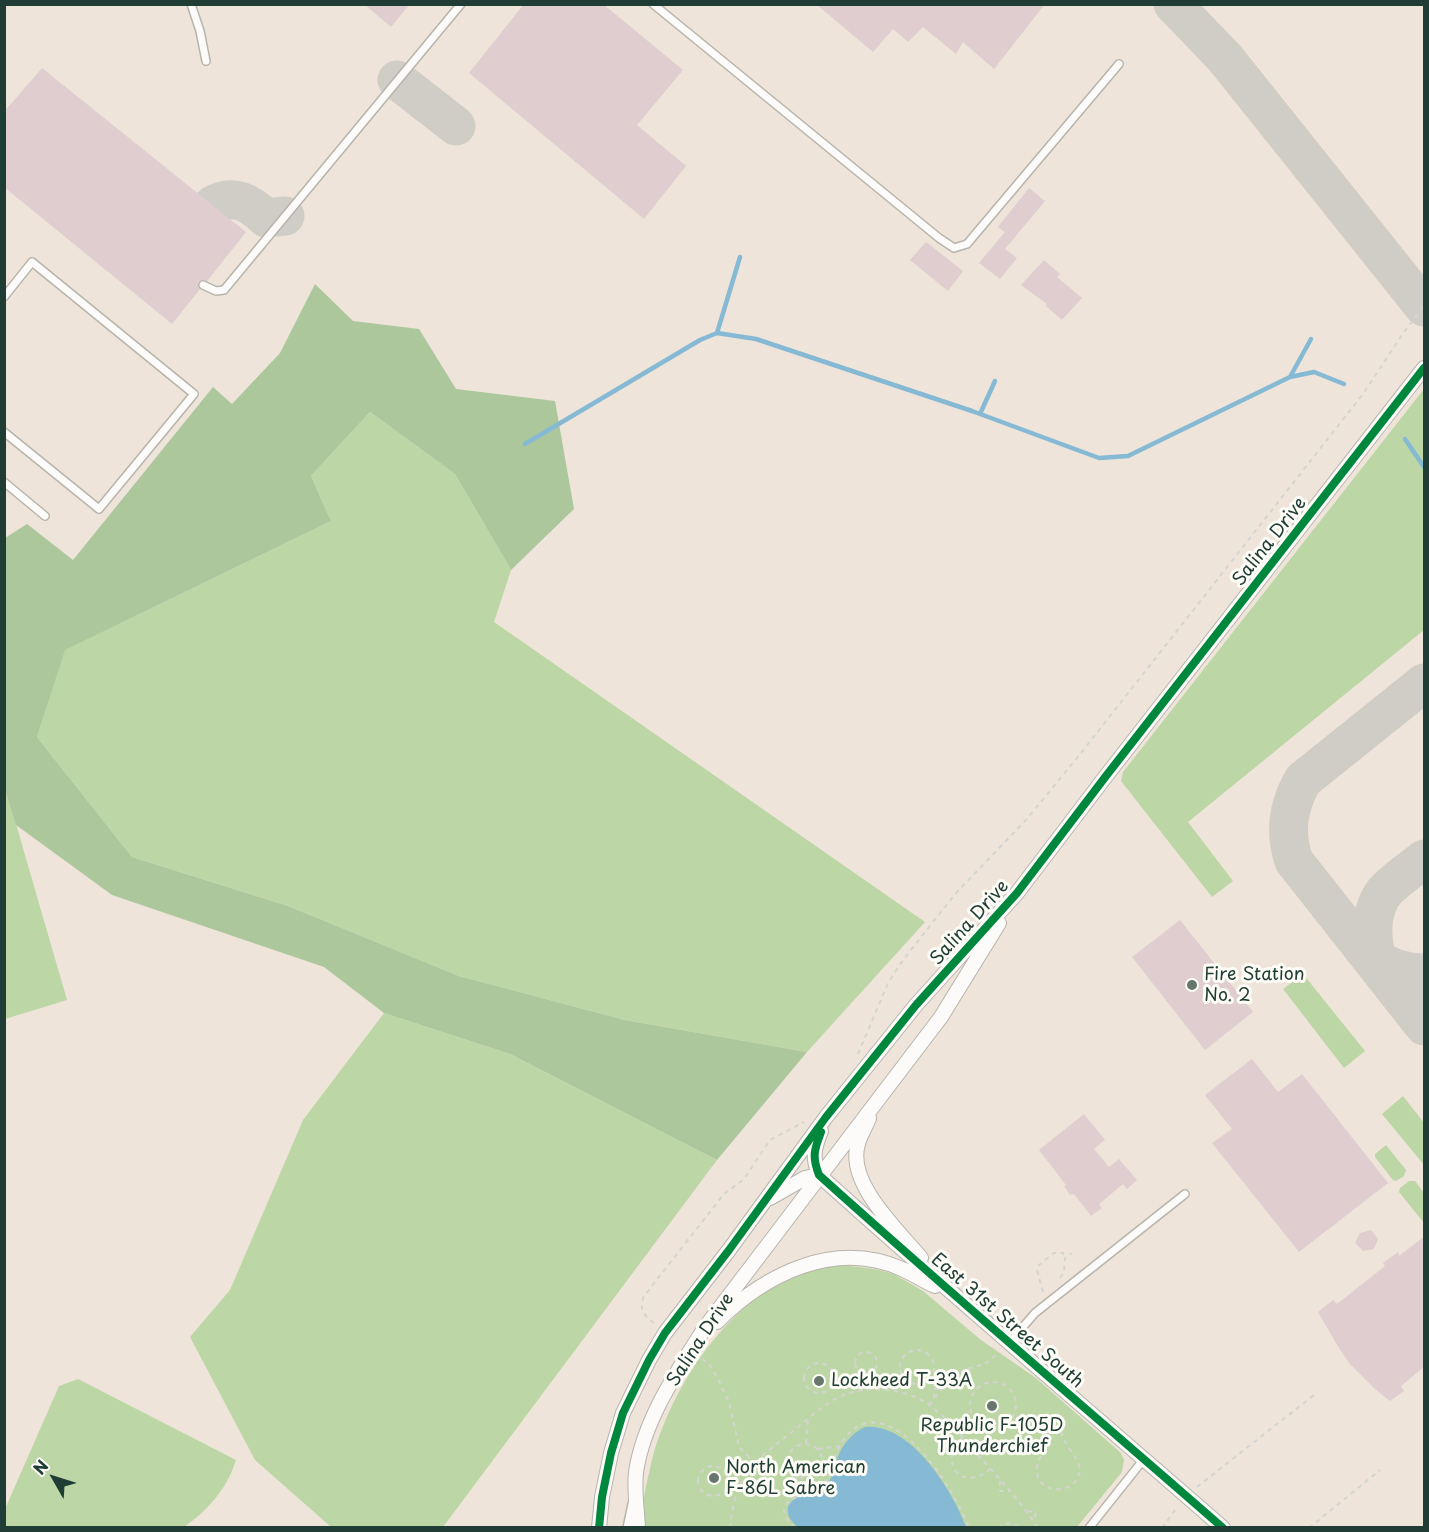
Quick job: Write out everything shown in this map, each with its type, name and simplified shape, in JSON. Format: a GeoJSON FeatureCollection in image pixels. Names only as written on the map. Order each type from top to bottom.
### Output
{"type":"FeatureCollection","features":[{"type":"Feature","properties":{"kind":"street","name":"Salina Drive"},"geometry":{"type":"LineString","coordinates":[[599,1527],[604,1486],[623,1413],[649,1360],[666,1332],[826,1117],[916,1005],[1017,893],[1425,368]]}},
{"type":"Feature","properties":{"kind":"street","name":"Salina Drive"},"geometry":{"type":"LineString","coordinates":[[638,1527],[636,1471],[649,1427],[678,1370],[706,1326],[941,1017],[1017,893]]}},
{"type":"Feature","properties":{"kind":"street","name":"Salina Drive"},"geometry":{"type":"LineString","coordinates":[[880,1095],[857,1145],[858,1172],[868,1194],[951,1294]]}},
{"type":"Feature","properties":{"kind":"street"},"geometry":{"type":"LineString","coordinates":[[819,1175],[813,1160],[815,1145],[826,1117]]}},
{"type":"Feature","properties":{"kind":"street","name":"Salina Drive"},"geometry":{"type":"LineString","coordinates":[[764,1202],[805,1178],[819,1175]]}},
{"type":"Feature","properties":{"kind":"street","name":"East 31st Street South"},"geometry":{"type":"LineString","coordinates":[[819,1175],[951,1294],[1010,1342],[1223,1527]]}},
{"type":"Feature","properties":{"kind":"street","name":"East 31st Street South"},"geometry":{"type":"LineString","coordinates":[[693,1347],[727,1312],[760,1286],[792,1269],[813,1262],[836,1258],[876,1261],[901,1268],[951,1294]]}},
{"type":"Feature","properties":{"kind":"lane"},"geometry":{"type":"LineString","coordinates":[[191,4],[200,31],[206,61]]}},
{"type":"Feature","properties":{"kind":"lane"},"geometry":{"type":"LineString","coordinates":[[203,285],[216,291],[224,290],[461,4]]}},
{"type":"Feature","properties":{"kind":"lane"},"geometry":{"type":"LineString","coordinates":[[654,4],[954,248],[967,243],[1119,64]]}},
{"type":"Feature","properties":{"kind":"lane"},"geometry":{"type":"LineString","coordinates":[[4,297],[32,262],[194,394],[99,509],[4,432]]}},
{"type":"Feature","properties":{"kind":"lane"},"geometry":{"type":"LineString","coordinates":[[4,482],[45,516]]}},
{"type":"Feature","properties":{"kind":"lane"},"geometry":{"type":"LineString","coordinates":[[1010,1342],[1035,1313],[1185,1194]]}},
{"type":"Feature","properties":{"kind":"lane"},"geometry":{"type":"LineString","coordinates":[[1089,1527],[1144,1459]]}},
{"type":"Feature","properties":{"kind":"lane"},"geometry":{"type":"LineString","coordinates":[[627,1527],[635,1489]]}},
{"type":"Feature","properties":{"kind":"path"},"geometry":{"type":"LineString","coordinates":[[853,1062],[888,983],[903,960],[956,893],[1026,820],[1088,744],[1363,394],[1404,332],[1425,306]]}},
{"type":"Feature","properties":{"kind":"path"},"geometry":{"type":"LineString","coordinates":[[666,1332],[642,1312],[640,1306],[644,1296],[724,1194],[744,1179],[770,1140],[812,1118]]}},
{"type":"Feature","properties":{"kind":"path"},"geometry":{"type":"LineString","coordinates":[[1043,1292],[1037,1270],[1039,1265],[1054,1253],[1063,1253],[1065,1258]]}},
{"type":"Feature","properties":{"kind":"path"},"geometry":{"type":"LineString","coordinates":[[693,1347],[709,1364],[729,1402],[739,1447],[755,1462]]}},
{"type":"Feature","properties":{"kind":"path"},"geometry":{"type":"LineString","coordinates":[[913,1350],[923,1350],[932,1357],[934,1362],[935,1367],[931,1377],[921,1384],[909,1382],[901,1373],[901,1361],[913,1350]]}},
{"type":"Feature","properties":{"kind":"path"},"geometry":{"type":"LineString","coordinates":[[863,1352],[874,1355],[878,1362],[876,1370],[870,1374],[860,1372],[856,1367],[857,1357],[863,1352]]}},
{"type":"Feature","properties":{"kind":"path"},"geometry":{"type":"LineString","coordinates":[[815,1364],[826,1365],[833,1372],[834,1382],[824,1393],[810,1391],[805,1383],[807,1370],[815,1364]]}},
{"type":"Feature","properties":{"kind":"path"},"geometry":{"type":"LineString","coordinates":[[989,1382],[1004,1385],[1014,1397],[1016,1405],[1014,1413],[1005,1424],[998,1427],[984,1426],[978,1422],[970,1410],[969,1403],[975,1390],[989,1382]]}},
{"type":"Feature","properties":{"kind":"path"},"geometry":{"type":"LineString","coordinates":[[730,1527],[732,1508],[739,1485],[755,1462],[808,1418],[851,1392],[871,1389],[891,1390],[914,1397],[928,1405],[963,1438],[1038,1527]]}},
{"type":"Feature","properties":{"kind":"path"},"geometry":{"type":"LineString","coordinates":[[934,1398],[934,1389],[942,1389]]}},
{"type":"Feature","properties":{"kind":"path"},"geometry":{"type":"LineString","coordinates":[[1162,1527],[1173,1510],[1187,1496],[1314,1395]]}},
{"type":"Feature","properties":{"kind":"path"},"geometry":{"type":"LineString","coordinates":[[806,1443],[808,1418]]}},
{"type":"Feature","properties":{"kind":"path"},"geometry":{"type":"LineString","coordinates":[[795,1527],[785,1515],[785,1508],[789,1501],[826,1482],[840,1446],[856,1427],[873,1423],[892,1427],[926,1456],[953,1494],[969,1527]]}},
{"type":"Feature","properties":{"kind":"path"},"geometry":{"type":"LineString","coordinates":[[1052,1426],[1059,1428],[1065,1444],[1079,1462],[1078,1476],[1070,1486],[1064,1489],[1051,1489],[1040,1481],[1036,1467],[1052,1426]]}},
{"type":"Feature","properties":{"kind":"path"},"geometry":{"type":"LineString","coordinates":[[963,1438],[952,1454],[951,1460],[956,1472],[974,1479],[990,1469]]}},
{"type":"Feature","properties":{"kind":"path"},"geometry":{"type":"LineString","coordinates":[[800,1495],[796,1476],[789,1467],[789,1455],[796,1446],[806,1443],[818,1449],[840,1446]]}},
{"type":"Feature","properties":{"kind":"path"},"geometry":{"type":"LineString","coordinates":[[796,1476],[808,1478],[818,1472],[822,1462],[818,1449]]}},
{"type":"Feature","properties":{"kind":"path"},"geometry":{"type":"LineString","coordinates":[[710,1467],[720,1467],[727,1475],[728,1485],[718,1495],[709,1496],[699,1486],[701,1472],[710,1467]]}},
{"type":"Feature","properties":{"kind":"path"},"geometry":{"type":"LineString","coordinates":[[1309,1527],[1380,1470]]}},
{"type":"Feature","properties":{"kind":"path"},"geometry":{"type":"LineString","coordinates":[[1000,1481],[1000,1491],[1010,1491]]}},
{"type":"Feature","properties":{"kind":"path"},"geometry":{"type":"LineString","coordinates":[[1026,1510],[1036,1512],[1034,1522]]}},
{"type":"Feature","properties":{"kind":"path"},"geometry":{"type":"LineString","coordinates":[[998,1527],[1005,1523],[1020,1527]]}},
{"type":"Feature","properties":{"kind":"green space"},"geometry":{"type":"Polygon","coordinates":[[[315,284],[353,321],[419,329],[456,389],[555,401],[574,509],[511,570],[455,474],[370,412],[311,476],[331,521],[65,650],[37,737],[132,857],[288,906],[459,976],[625,1020],[807,1052],[717,1160],[510,1054],[384,1013],[324,967],[112,895],[16,825],[4,786],[5,538],[27,524],[73,560],[213,387],[232,404],[280,353],[315,284]]]}},
{"type":"Feature","properties":{"kind":"green space"},"geometry":{"type":"Polygon","coordinates":[[[1424,389],[1424,630],[1188,822],[1233,881],[1212,897],[1121,781],[1123,772],[1424,389]]]}},
{"type":"Feature","properties":{"kind":"green space"},"geometry":{"type":"Polygon","coordinates":[[[370,412],[455,474],[511,570],[494,622],[925,922],[807,1052],[625,1020],[459,976],[288,906],[132,857],[37,737],[64,650],[331,521],[311,476],[370,412]]]}},
{"type":"Feature","properties":{"kind":"green space"},"geometry":{"type":"Polygon","coordinates":[[[5,786],[67,1000],[4,1019],[5,786]]]}},
{"type":"Feature","properties":{"kind":"green space"},"geometry":{"type":"Polygon","coordinates":[[[1303,974],[1365,1051],[1344,1068],[1283,989],[1303,974]]]}},
{"type":"Feature","properties":{"kind":"green space"},"geometry":{"type":"Polygon","coordinates":[[[384,1013],[510,1054],[717,1160],[443,1527],[331,1527],[255,1460],[190,1337],[230,1290],[303,1120],[384,1013]]]}},
{"type":"Feature","properties":{"kind":"green space"},"geometry":{"type":"Polygon","coordinates":[[[1403,1096],[1424,1123],[1424,1165],[1382,1114],[1403,1096]]]}},
{"type":"Feature","properties":{"kind":"green space"},"geometry":{"type":"Polygon","coordinates":[[[1386,1145],[1406,1170],[1404,1176],[1396,1181],[1375,1157],[1375,1154],[1386,1145]]]}},
{"type":"Feature","properties":{"kind":"green space"},"geometry":{"type":"Polygon","coordinates":[[[1409,1181],[1415,1181],[1424,1193],[1424,1223],[1399,1192],[1400,1188],[1409,1181]]]}},
{"type":"Feature","properties":{"kind":"green space"},"geometry":{"type":"Polygon","coordinates":[[[825,1266],[875,1269],[894,1274],[923,1291],[981,1340],[1036,1378],[1121,1453],[1124,1460],[1122,1472],[1077,1527],[644,1528],[644,1498],[658,1440],[685,1382],[703,1354],[746,1306],[771,1288],[798,1274],[825,1266]]]}},
{"type":"Feature","properties":{"kind":"green space"},"geometry":{"type":"Polygon","coordinates":[[[78,1379],[236,1460],[216,1498],[184,1527],[5,1527],[5,1509],[59,1386],[78,1379]]]}},
{"type":"Feature","properties":{"kind":"water"},"geometry":{"type":"Polygon","coordinates":[[[865,1427],[882,1428],[898,1435],[913,1447],[940,1478],[966,1527],[799,1528],[794,1524],[788,1514],[790,1503],[827,1484],[843,1446],[855,1433],[865,1427]]]}},
{"type":"Feature","properties":{"kind":"building"},"geometry":{"type":"Polygon","coordinates":[[[364,4],[410,4],[391,27],[364,4]]]}},
{"type":"Feature","properties":{"kind":"building"},"geometry":{"type":"Polygon","coordinates":[[[524,4],[603,4],[683,70],[637,125],[686,166],[644,219],[469,73],[524,4]]]}},
{"type":"Feature","properties":{"kind":"building"},"geometry":{"type":"Polygon","coordinates":[[[816,4],[1045,4],[994,69],[963,42],[956,54],[923,27],[908,42],[893,29],[873,52],[816,4]]]}},
{"type":"Feature","properties":{"kind":"building"},"geometry":{"type":"Polygon","coordinates":[[[42,68],[246,232],[207,281],[198,282],[200,289],[172,324],[4,187],[4,112],[42,68]]]}},
{"type":"Feature","properties":{"kind":"building"},"geometry":{"type":"Polygon","coordinates":[[[1029,188],[1045,201],[1005,249],[1017,258],[1000,279],[979,263],[1005,232],[998,227],[1029,188]]]}},
{"type":"Feature","properties":{"kind":"building"},"geometry":{"type":"Polygon","coordinates":[[[926,242],[963,271],[948,291],[910,260],[926,242]]]}},
{"type":"Feature","properties":{"kind":"building"},"geometry":{"type":"Polygon","coordinates":[[[1044,260],[1060,274],[1057,277],[1082,298],[1062,320],[1046,306],[1047,304],[1021,285],[1044,260]]]}},
{"type":"Feature","properties":{"kind":"building","name":"Fire Station No. 2"},"geometry":{"type":"Polygon","coordinates":[[[1180,920],[1253,1012],[1205,1050],[1132,957],[1180,920]]]}},
{"type":"Feature","properties":{"kind":"building"},"geometry":{"type":"Polygon","coordinates":[[[1252,1059],[1278,1092],[1302,1074],[1388,1183],[1299,1252],[1212,1143],[1232,1129],[1205,1095],[1252,1059]]]}},
{"type":"Feature","properties":{"kind":"building"},"geometry":{"type":"Polygon","coordinates":[[[1084,1114],[1105,1140],[1094,1149],[1109,1167],[1119,1159],[1137,1180],[1127,1189],[1123,1184],[1099,1204],[1102,1208],[1091,1216],[1074,1194],[1070,1195],[1064,1186],[1066,1185],[1039,1150],[1084,1114]]]}},
{"type":"Feature","properties":{"kind":"building"},"geometry":{"type":"Polygon","coordinates":[[[1371,1230],[1378,1239],[1374,1249],[1363,1251],[1355,1243],[1360,1233],[1371,1230]]]}},
{"type":"Feature","properties":{"kind":"building"},"geometry":{"type":"Polygon","coordinates":[[[1425,1236],[1425,1366],[1401,1386],[1404,1391],[1390,1401],[1350,1364],[1318,1312],[1333,1300],[1337,1304],[1385,1266],[1383,1263],[1398,1252],[1399,1256],[1425,1236]]]}},
{"type":"Feature","properties":{"kind":"waterway"},"geometry":{"type":"LineString","coordinates":[[717,333],[740,257]]}},
{"type":"Feature","properties":{"kind":"waterway"},"geometry":{"type":"LineString","coordinates":[[525,444],[700,340],[717,333],[756,339],[972,411],[1099,458],[1128,456],[1290,377],[1314,372],[1344,384]]}},
{"type":"Feature","properties":{"kind":"waterway"},"geometry":{"type":"LineString","coordinates":[[1290,377],[1311,339]]}},
{"type":"Feature","properties":{"kind":"waterway"},"geometry":{"type":"LineString","coordinates":[[980,414],[995,381]]}},
{"type":"Feature","properties":{"kind":"waterway"},"geometry":{"type":"LineString","coordinates":[[1405,439],[1424,467]]}},
{"type":"Feature","properties":{"kind":"taxiway"},"geometry":{"type":"LineString","coordinates":[[1173,4],[1225,58],[1424,307]]}},
{"type":"Feature","properties":{"kind":"taxiway"},"geometry":{"type":"LineString","coordinates":[[397,80],[456,126]]}},
{"type":"Feature","properties":{"kind":"taxiway"},"geometry":{"type":"LineString","coordinates":[[213,205],[221,201],[235,200],[248,204],[266,218],[285,216]]}},
{"type":"Feature","properties":{"kind":"taxiway"},"geometry":{"type":"LineString","coordinates":[[1424,683],[1303,780],[1291,809],[1288,829],[1294,861],[1424,1026]]}},
{"type":"Feature","properties":{"kind":"taxiway"},"geometry":{"type":"LineString","coordinates":[[1382,970],[1373,940],[1377,907],[1387,889],[1424,859]]}},
{"type":"Feature","properties":{"kind":"taxiway"},"geometry":{"type":"LineString","coordinates":[[1370,954],[1396,968],[1424,973]]}},
{"type":"Feature","properties":{"kind":"cycle path"},"geometry":{"type":"LineString","coordinates":[[599,1528],[602,1497],[611,1453],[623,1413],[665,1333],[826,1117],[916,1005],[1017,893],[1424,368]]}},
{"type":"Feature","properties":{"kind":"cycle path"},"geometry":{"type":"LineString","coordinates":[[821,1132],[815,1153],[819,1175],[1223,1528]]}},
{"type":"Feature","properties":{"kind":"place","name":"Fire Station No. 2"},"geometry":{"type":"Point","coordinates":[1192,985]}},
{"type":"Feature","properties":{"kind":"place","name":"Lockheed T-33A"},"geometry":{"type":"Point","coordinates":[819,1381]}},
{"type":"Feature","properties":{"kind":"place","name":"Republic F-105D Thunderchief"},"geometry":{"type":"Point","coordinates":[992,1406]}},
{"type":"Feature","properties":{"kind":"place","name":"North American F-86L Sabre"},"geometry":{"type":"Point","coordinates":[714,1478]}}]}
